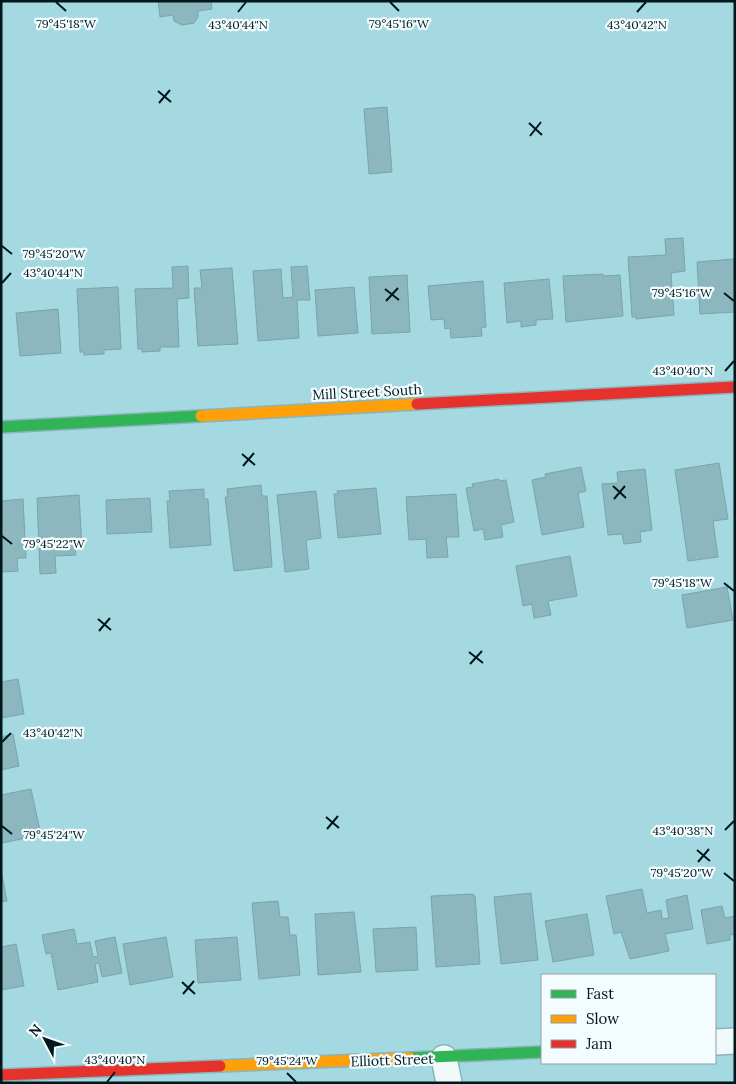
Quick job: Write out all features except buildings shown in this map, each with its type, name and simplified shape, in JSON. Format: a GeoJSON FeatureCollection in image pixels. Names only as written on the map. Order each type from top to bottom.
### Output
{"type":"FeatureCollection","features":[{"type":"Feature","properties":{"kind":"street","name":"Mill Street South"},"geometry":{"type":"LineString","coordinates":[[1,427],[735,387]]}},
{"type":"Feature","properties":{"kind":"street"},"geometry":{"type":"LineString","coordinates":[[716,1042],[735,1041]]}},
{"type":"Feature","properties":{"kind":"street","name":"Elliott Street"},"geometry":{"type":"LineString","coordinates":[[1,1075],[444,1058],[541,1052]]}},
{"type":"Feature","properties":{"kind":"street"},"geometry":{"type":"LineString","coordinates":[[444,1058],[449,1083]]}},
{"type":"Feature","properties":{"kind":"traffic: fast"},"geometry":{"type":"LineString","coordinates":[[1,427],[201,416]]}},
{"type":"Feature","properties":{"kind":"traffic: fast"},"geometry":{"type":"LineString","coordinates":[[410,1058],[541,1052]]}},
{"type":"Feature","properties":{"kind":"traffic: slow"},"geometry":{"type":"LineString","coordinates":[[201,416],[417,404]]}},
{"type":"Feature","properties":{"kind":"traffic: slow"},"geometry":{"type":"LineString","coordinates":[[220,1066],[410,1058]]}},
{"type":"Feature","properties":{"kind":"traffic: jam"},"geometry":{"type":"LineString","coordinates":[[417,404],[735,387]]}},
{"type":"Feature","properties":{"kind":"traffic: jam"},"geometry":{"type":"LineString","coordinates":[[1,1075],[220,1066]]}}]}
